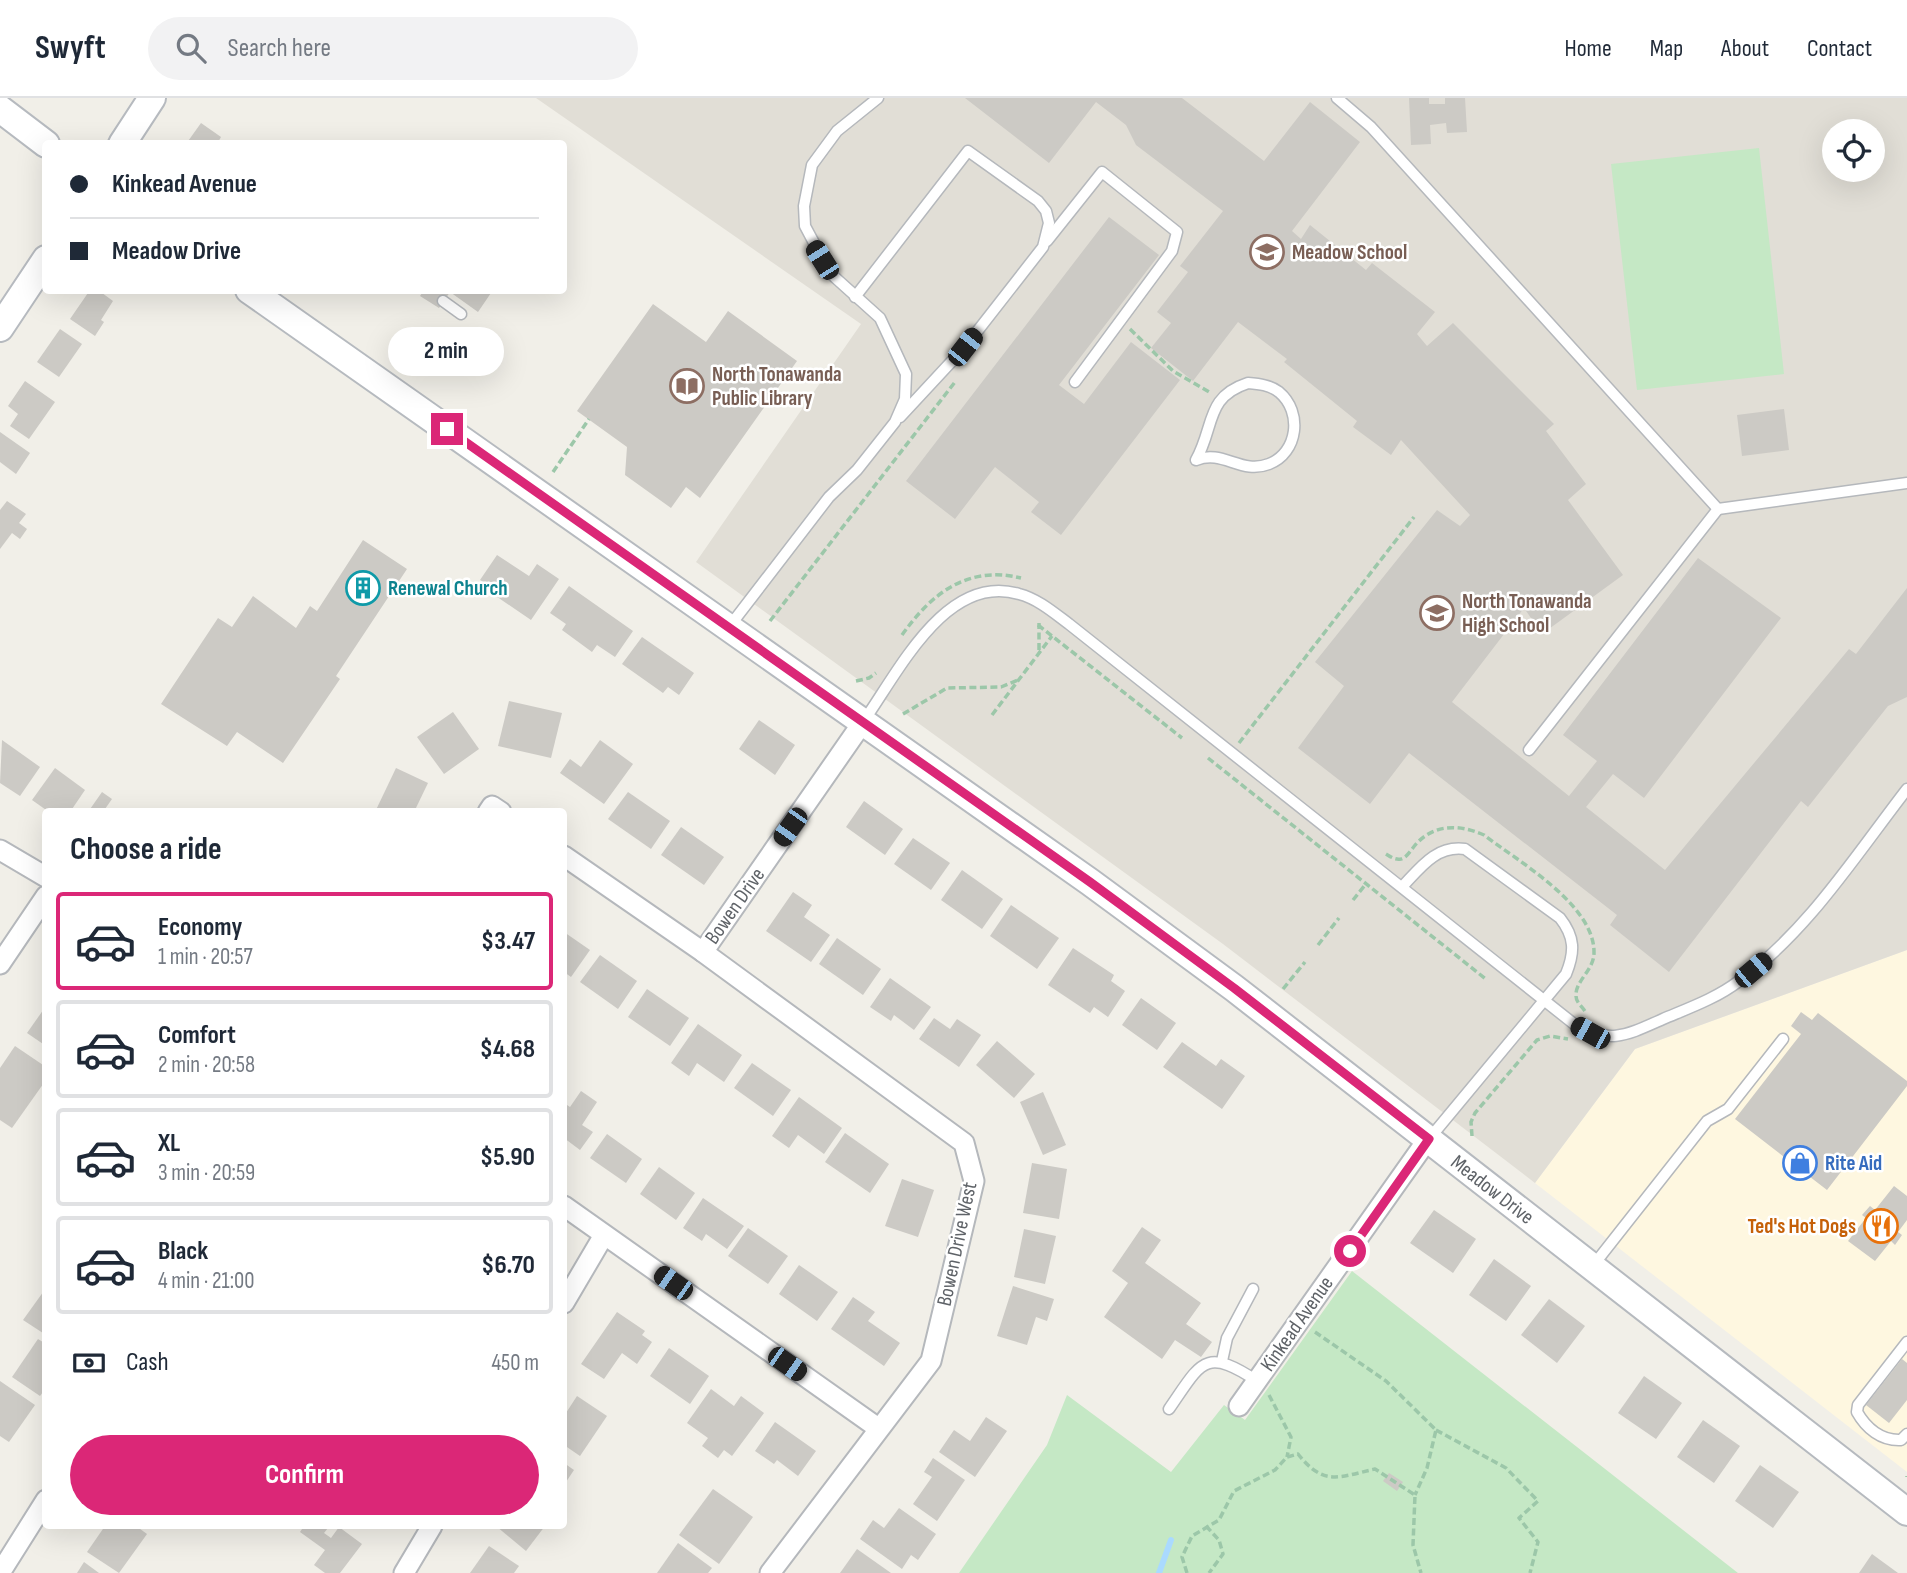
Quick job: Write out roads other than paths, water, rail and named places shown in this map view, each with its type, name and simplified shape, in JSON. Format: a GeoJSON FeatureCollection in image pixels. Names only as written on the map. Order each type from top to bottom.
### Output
{"type":"FeatureCollection","features":[{"type":"Feature","properties":{"kind":"street"},"geometry":{"type":"LineString","coordinates":[[125,140],[152,98]]}},
{"type":"Feature","properties":{"kind":"street"},"geometry":{"type":"LineString","coordinates":[[0,109],[42,141]]}},
{"type":"Feature","properties":{"kind":"street"},"geometry":{"type":"LineString","coordinates":[[0,328],[42,265]]}},
{"type":"Feature","properties":{"kind":"street","name":"Meadow Drive"},"geometry":{"type":"LineString","coordinates":[[255,294],[729,627],[1234,988],[1907,1512]]}},
{"type":"Feature","properties":{"kind":"street","name":"Bowen Drive"},"geometry":{"type":"LineString","coordinates":[[703,952],[863,722]]}},
{"type":"Feature","properties":{"kind":"street"},"geometry":{"type":"LineString","coordinates":[[0,850],[42,875]]}},
{"type":"Feature","properties":{"kind":"street","name":"Bowen Drive West"},"geometry":{"type":"LineString","coordinates":[[567,858],[703,952],[964,1143],[974,1181],[931,1361],[770,1573]]}},
{"type":"Feature","properties":{"kind":"street"},"geometry":{"type":"LineString","coordinates":[[0,964],[42,902]]}},
{"type":"Feature","properties":{"kind":"street","name":"Kinkead Avenue"},"geometry":{"type":"LineString","coordinates":[[1239,1406],[1429,1139]]}},
{"type":"Feature","properties":{"kind":"street"},"geometry":{"type":"LineString","coordinates":[[567,1208],[878,1428]]}},
{"type":"Feature","properties":{"kind":"street"},"geometry":{"type":"LineString","coordinates":[[567,1298],[604,1235]]}},
{"type":"Feature","properties":{"kind":"street"},"geometry":{"type":"LineString","coordinates":[[0,1573],[42,1506]]}},
{"type":"Feature","properties":{"kind":"street"},"geometry":{"type":"LineString","coordinates":[[404,1573],[430,1529]]}},
{"type":"Feature","properties":{"kind":"lane"},"geometry":{"type":"LineString","coordinates":[[878,98],[837,131],[812,165],[804,206],[805,226],[813,246],[830,274],[880,318],[906,374],[905,399],[895,422]]}},
{"type":"Feature","properties":{"kind":"lane"},"geometry":{"type":"LineString","coordinates":[[1337,98],[1371,127],[1718,509]]}},
{"type":"Feature","properties":{"kind":"lane"},"geometry":{"type":"LineString","coordinates":[[855,297],[968,151],[1038,201],[1046,211],[1049,223],[1043,247]]}},
{"type":"Feature","properties":{"kind":"lane"},"geometry":{"type":"LineString","coordinates":[[729,627],[829,497],[857,470],[895,422],[965,347],[1102,172],[1177,232],[1172,251],[1075,382]]}},
{"type":"Feature","properties":{"kind":"lane"},"geometry":{"type":"LineString","coordinates":[[443,301],[461,314]]}},
{"type":"Feature","properties":{"kind":"lane"},"geometry":{"type":"LineString","coordinates":[[1248,383],[1265,385],[1279,391],[1289,403],[1295,418],[1294,436],[1287,451],[1272,463],[1259,468],[1244,467],[1215,455],[1196,460],[1220,398],[1231,389],[1248,383]]}},
{"type":"Feature","properties":{"kind":"lane"},"geometry":{"type":"LineString","coordinates":[[1529,750],[1718,509],[1907,483]]}},
{"type":"Feature","properties":{"kind":"lane"},"geometry":{"type":"LineString","coordinates":[[863,722],[947,609],[968,596],[992,591],[1017,593],[1042,604],[1069,624],[1578,1026],[1610,1038],[1628,1034],[1709,999],[1738,982],[1802,925],[1907,789]]}},
{"type":"Feature","properties":{"kind":"lane"},"geometry":{"type":"LineString","coordinates":[[1402,887],[1438,852],[1452,847],[1465,849],[1560,918],[1569,930],[1573,956],[1566,975],[1429,1139]]}},
{"type":"Feature","properties":{"kind":"lane"},"geometry":{"type":"LineString","coordinates":[[1592,1267],[1707,1121],[1728,1108],[1783,1039]]}},
{"type":"Feature","properties":{"kind":"lane"},"geometry":{"type":"LineString","coordinates":[[1222,1361],[1227,1338],[1253,1289]]}},
{"type":"Feature","properties":{"kind":"lane"},"geometry":{"type":"LineString","coordinates":[[1907,1342],[1858,1405],[1857,1412],[1868,1428],[1884,1437],[1901,1440],[1907,1434]]}},
{"type":"Feature","properties":{"kind":"lane"},"geometry":{"type":"LineString","coordinates":[[1169,1409],[1192,1376],[1208,1361],[1222,1361],[1257,1381]]}},
{"type":"Feature","properties":{"kind":"waterway"},"geometry":{"type":"LineString","coordinates":[[1159,1573],[1171,1540]]}},
{"type":"Feature","properties":{"kind":"place","name":"Meadow School"},"geometry":{"type":"Point","coordinates":[1267,252]}},
{"type":"Feature","properties":{"kind":"place","name":"North Tonawanda Public Library"},"geometry":{"type":"Point","coordinates":[687,386]}},
{"type":"Feature","properties":{"kind":"place","name":"Renewal Church"},"geometry":{"type":"Point","coordinates":[363,588]}},
{"type":"Feature","properties":{"kind":"place","name":"North Tonawanda High School"},"geometry":{"type":"Point","coordinates":[1437,613]}},
{"type":"Feature","properties":{"kind":"place","name":"Rite Aid"},"geometry":{"type":"Point","coordinates":[1800,1163]}},
{"type":"Feature","properties":{"kind":"place","name":"Ted's Hot Dogs"},"geometry":{"type":"Point","coordinates":[1881,1226]}}]}
